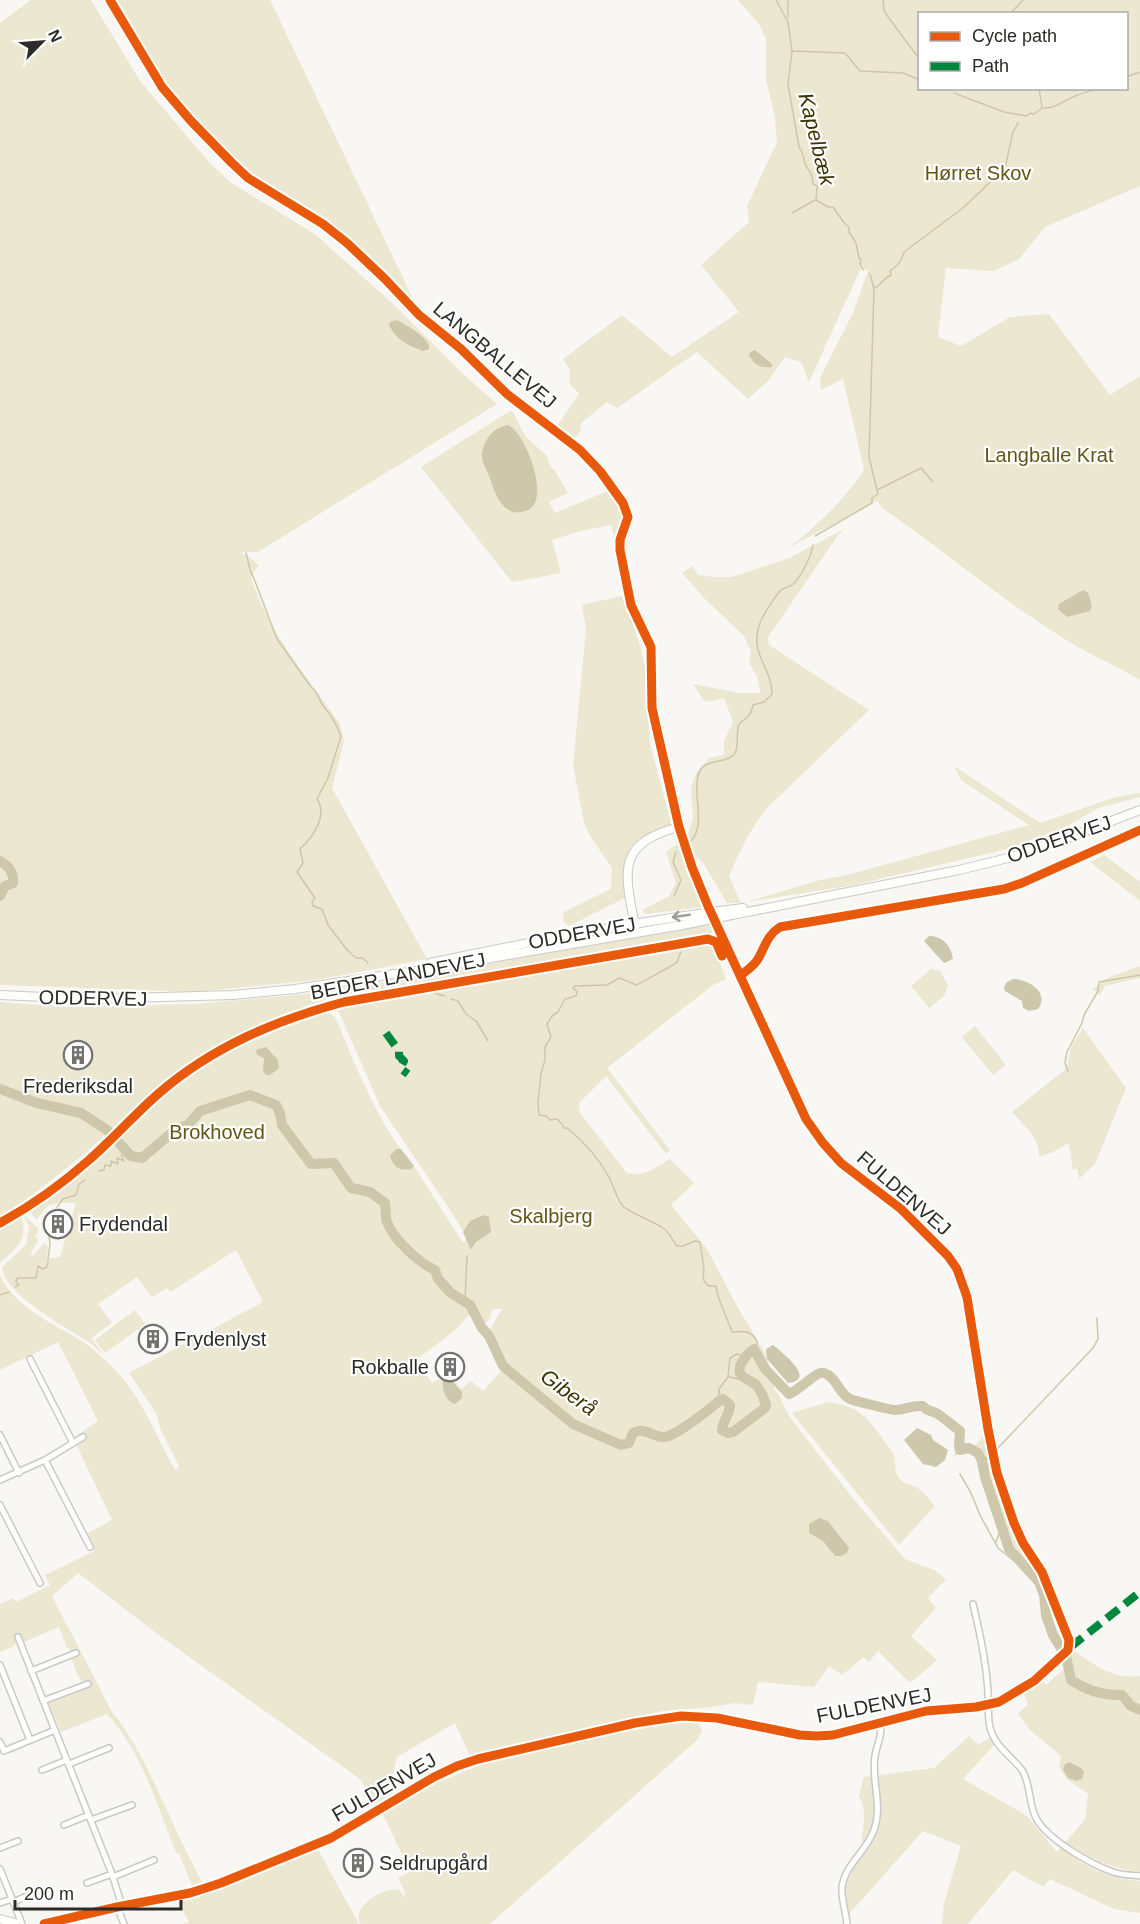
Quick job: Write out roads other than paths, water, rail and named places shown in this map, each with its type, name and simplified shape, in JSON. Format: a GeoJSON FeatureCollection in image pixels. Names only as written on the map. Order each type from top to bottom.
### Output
{"type":"FeatureCollection","features":[{"type":"Feature","properties":{"kind":"street","name":"LANGBALLEVEJ"},"geometry":{"type":"LineString","coordinates":[[110,0],[162,87],[232,164],[248,178],[323,224],[347,243],[386,279],[419,315],[461,349],[507,394],[580,450],[600,471],[623,503],[628,517],[620,540],[620,550],[631,605],[651,647],[651,708],[679,827]]}},
{"type":"Feature","properties":{"kind":"street","name":"ODDERVEJ"},"geometry":{"type":"LineString","coordinates":[[0,995],[112,999],[233,995],[295,989],[428,969],[634,927],[682,925],[901,883],[1008,858],[1140,810]]}},
{"type":"Feature","properties":{"kind":"street"},"geometry":{"type":"LineString","coordinates":[[634,927],[627,867],[637,848],[659,832],[679,827],[708,906]]}},
{"type":"Feature","properties":{"kind":"street"},"geometry":{"type":"LineString","coordinates":[[740,976],[758,960],[768,939],[780,927],[1015,886],[1140,830]]}},
{"type":"Feature","properties":{"kind":"street","name":"FULDENVEJ"},"geometry":{"type":"LineString","coordinates":[[44,1924],[205,1889],[314,1846],[352,1827],[434,1777],[457,1766],[488,1756],[681,1716],[717,1718],[800,1735],[817,1736],[842,1733],[926,1712],[988,1705],[1034,1681],[1068,1650],[1069,1640],[1049,1587],[1014,1523],[998,1473],[988,1429],[967,1297],[957,1269],[924,1230],[901,1209],[841,1163],[806,1119],[716,924]]}},
{"type":"Feature","properties":{"kind":"street","name":"BEDER LANDEVEJ"},"geometry":{"type":"LineString","coordinates":[[0,1223],[21,1212],[90,1159],[158,1094],[189,1070],[227,1046],[272,1024],[334,1005]]}},
{"type":"Feature","properties":{"kind":"street"},"geometry":{"type":"LineString","coordinates":[[30,1359],[74,1443]]}},
{"type":"Feature","properties":{"kind":"street"},"geometry":{"type":"LineString","coordinates":[[0,1435],[18,1473]]}},
{"type":"Feature","properties":{"kind":"street"},"geometry":{"type":"LineString","coordinates":[[0,1480],[45,1460],[83,1437]]}},
{"type":"Feature","properties":{"kind":"street"},"geometry":{"type":"LineString","coordinates":[[45,1460],[90,1547]]}},
{"type":"Feature","properties":{"kind":"street"},"geometry":{"type":"LineString","coordinates":[[0,1505],[39,1583]]}},
{"type":"Feature","properties":{"kind":"street"},"geometry":{"type":"LineString","coordinates":[[973,1604],[987,1682],[991,1732],[1022,1771],[1028,1786],[1032,1808],[1043,1828],[1055,1839],[1111,1871],[1140,1876]]}},
{"type":"Feature","properties":{"kind":"street"},"geometry":{"type":"LineString","coordinates":[[18,1637],[113,1875],[124,1924]]}},
{"type":"Feature","properties":{"kind":"street"},"geometry":{"type":"LineString","coordinates":[[31,1671],[76,1653]]}},
{"type":"Feature","properties":{"kind":"street"},"geometry":{"type":"LineString","coordinates":[[0,1665],[30,1740]]}},
{"type":"Feature","properties":{"kind":"street"},"geometry":{"type":"LineString","coordinates":[[43,1701],[88,1684]]}},
{"type":"Feature","properties":{"kind":"street"},"geometry":{"type":"LineString","coordinates":[[847,1924],[842,1889],[844,1879],[874,1832],[876,1822],[878,1808],[874,1758],[882,1731],[880,1724]]}},
{"type":"Feature","properties":{"kind":"street"},"geometry":{"type":"LineString","coordinates":[[0,1742],[4,1750],[55,1730]]}},
{"type":"Feature","properties":{"kind":"street"},"geometry":{"type":"LineString","coordinates":[[42,1770],[109,1748]]}},
{"type":"Feature","properties":{"kind":"street"},"geometry":{"type":"LineString","coordinates":[[64,1825],[132,1805]]}},
{"type":"Feature","properties":{"kind":"street"},"geometry":{"type":"LineString","coordinates":[[0,1848],[18,1841]]}},
{"type":"Feature","properties":{"kind":"street"},"geometry":{"type":"LineString","coordinates":[[87,1883],[154,1860]]}},
{"type":"Feature","properties":{"kind":"street"},"geometry":{"type":"LineString","coordinates":[[0,1869],[20,1924]]}},
{"type":"Feature","properties":{"kind":"street"},"geometry":{"type":"LineString","coordinates":[[0,1904],[39,1891]]}},
{"type":"Feature","properties":{"kind":"street"},"geometry":{"type":"LineString","coordinates":[[0,1919],[20,1924]]}},
{"type":"Feature","properties":{"kind":"waterway","name":"Kapelbæk"},"geometry":{"type":"LineString","coordinates":[[776,0],[788,22],[792,51],[788,84],[799,147],[812,176],[813,184],[817,186],[816,200],[828,207],[833,207],[849,227],[863,270]]}},
{"type":"Feature","properties":{"kind":"waterway"},"geometry":{"type":"LineString","coordinates":[[788,0],[788,17]]}},
{"type":"Feature","properties":{"kind":"waterway"},"geometry":{"type":"LineString","coordinates":[[883,0],[886,14],[918,57]]}},
{"type":"Feature","properties":{"kind":"waterway"},"geometry":{"type":"LineString","coordinates":[[1012,12],[1023,0]]}},
{"type":"Feature","properties":{"kind":"waterway"},"geometry":{"type":"LineString","coordinates":[[792,51],[845,53],[860,71],[903,73],[918,79]]}},
{"type":"Feature","properties":{"kind":"waterway"},"geometry":{"type":"LineString","coordinates":[[1128,76],[1140,72]]}},
{"type":"Feature","properties":{"kind":"waterway"},"geometry":{"type":"LineString","coordinates":[[1039,90],[1042,108]]}},
{"type":"Feature","properties":{"kind":"waterway"},"geometry":{"type":"LineString","coordinates":[[954,93],[1004,112],[1027,116],[1042,108],[1055,106],[1093,90]]}},
{"type":"Feature","properties":{"kind":"waterway"},"geometry":{"type":"LineString","coordinates":[[874,288],[891,275],[890,271],[899,263],[904,252],[963,208],[1005,168],[1013,132],[1018,123]]}},
{"type":"Feature","properties":{"kind":"waterway"},"geometry":{"type":"LineString","coordinates":[[792,213],[815,200]]}},
{"type":"Feature","properties":{"kind":"waterway","name":"Kapelbæk"},"geometry":{"type":"LineString","coordinates":[[815,536],[872,503],[872,498],[878,494],[869,457],[874,289],[870,274]]}},
{"type":"Feature","properties":{"kind":"waterway"},"geometry":{"type":"LineString","coordinates":[[877,490],[921,468],[933,482]]}},
{"type":"Feature","properties":{"kind":"waterway","name":"Kapelbæk"},"geometry":{"type":"LineString","coordinates":[[691,841],[698,825],[697,786],[701,769],[707,764],[728,759],[734,755],[737,748],[739,725],[749,716],[753,705],[764,702],[772,694],[771,684],[757,643],[760,623],[780,591],[792,585],[799,578],[813,545]]}},
{"type":"Feature","properties":{"kind":"waterway"},"geometry":{"type":"LineString","coordinates":[[246,553],[250,571],[277,639],[316,692],[334,720],[341,736],[328,778],[317,799],[321,812],[318,826],[300,849],[303,863],[297,872],[315,898],[312,902],[313,906],[322,909],[328,925],[348,951],[356,958],[363,958],[368,963]]}},
{"type":"Feature","properties":{"kind":"waterway","name":"Kapelbæk"},"geometry":{"type":"LineString","coordinates":[[674,896],[681,880],[673,862],[676,852]]}},
{"type":"Feature","properties":{"kind":"waterway","name":"Giberå"},"geometry":{"type":"LineString","coordinates":[[0,861],[6,865],[13,876],[13,883],[5,886],[0,896]]}},
{"type":"Feature","properties":{"kind":"waterway","name":"Kapelbæk"},"geometry":{"type":"LineString","coordinates":[[681,952],[675,964],[637,985],[619,978],[607,985],[575,986],[573,989],[577,991],[576,996],[565,999],[558,1012],[547,1024],[551,1037],[545,1047],[538,1102],[539,1115],[546,1116],[550,1120],[557,1119],[564,1128],[567,1128],[585,1144],[605,1170],[623,1206],[663,1228],[677,1246],[695,1241],[700,1242],[704,1269],[703,1279],[708,1286],[716,1286],[732,1332],[752,1335],[757,1341],[756,1351]]}},
{"type":"Feature","properties":{"kind":"waterway"},"geometry":{"type":"LineString","coordinates":[[1068,1072],[1065,1063],[1067,1052],[1098,991],[1099,982],[1140,975]]}},
{"type":"Feature","properties":{"kind":"waterway"},"geometry":{"type":"LineString","coordinates":[[429,991],[444,996]]}},
{"type":"Feature","properties":{"kind":"waterway"},"geometry":{"type":"LineString","coordinates":[[451,999],[458,1001],[466,1014],[476,1021],[488,1041]]}},
{"type":"Feature","properties":{"kind":"waterway","name":"Giberå"},"geometry":{"type":"LineString","coordinates":[[0,1089],[37,1103],[81,1113],[107,1130],[131,1156],[142,1158],[175,1130],[188,1125],[200,1111],[250,1095],[276,1105],[282,1125],[311,1164],[334,1163],[351,1188],[370,1192],[385,1203],[387,1222],[395,1236],[414,1256],[435,1270],[438,1279],[451,1293],[470,1305],[489,1336],[503,1366],[573,1424],[621,1445],[629,1443],[633,1433],[637,1431],[645,1431],[661,1437],[670,1435],[685,1427],[723,1399],[730,1405],[722,1430],[728,1433],[733,1432],[766,1405],[757,1386],[740,1373],[742,1363],[754,1349],[765,1369],[789,1394],[817,1375],[824,1373],[832,1378],[850,1399],[895,1410],[923,1406],[938,1414],[960,1431],[960,1450],[969,1448],[978,1453],[1009,1549],[1039,1582],[1044,1595],[1046,1615],[1053,1635],[1066,1656],[1071,1680],[1095,1692],[1122,1695],[1131,1706],[1140,1710]]}},
{"type":"Feature","properties":{"kind":"waterway"},"geometry":{"type":"LineString","coordinates":[[99,1171],[104,1170],[105,1165],[111,1166],[111,1161],[118,1164],[117,1158],[124,1161],[121,1155],[131,1156]]}},
{"type":"Feature","properties":{"kind":"waterway"},"geometry":{"type":"LineString","coordinates":[[57,1207],[63,1199],[76,1195],[79,1184],[85,1180]]}},
{"type":"Feature","properties":{"kind":"waterway"},"geometry":{"type":"LineString","coordinates":[[48,1259],[50,1244],[48,1227],[54,1212]]}},
{"type":"Feature","properties":{"kind":"waterway"},"geometry":{"type":"LineString","coordinates":[[465,1302],[467,1256]]}},
{"type":"Feature","properties":{"kind":"waterway"},"geometry":{"type":"LineString","coordinates":[[15,1287],[19,1285],[16,1282],[17,1278],[36,1278],[38,1266],[43,1269],[47,1267],[48,1262]]}},
{"type":"Feature","properties":{"kind":"waterway"},"geometry":{"type":"LineString","coordinates":[[0,1295],[9,1292]]}},
{"type":"Feature","properties":{"kind":"waterway"},"geometry":{"type":"LineString","coordinates":[[996,1450],[1093,1348],[1098,1339],[1097,1318]]}},
{"type":"Feature","properties":{"kind":"waterway"},"geometry":{"type":"LineString","coordinates":[[720,1400],[719,1389],[728,1377],[730,1358],[737,1354],[745,1358]]}},
{"type":"Feature","properties":{"kind":"waterway"},"geometry":{"type":"LineString","coordinates":[[730,1377],[738,1379]]}},
{"type":"Feature","properties":{"kind":"waterway","name":"Giberå"},"geometry":{"type":"LineString","coordinates":[[981,1460],[989,1457]]}},
{"type":"Feature","properties":{"kind":"waterway"},"geometry":{"type":"LineString","coordinates":[[960,1474],[998,1548],[1015,1562],[1021,1562]]}},
{"type":"Feature","properties":{"kind":"waterway"},"geometry":{"type":"LineString","coordinates":[[996,1542],[1002,1526]]}},
{"type":"Feature","properties":{"kind":"place","name":"Frederiksdal"},"geometry":{"type":"Point","coordinates":[78,1055]}},
{"type":"Feature","properties":{"kind":"place","name":"Frydendal"},"geometry":{"type":"Point","coordinates":[58,1224]}},
{"type":"Feature","properties":{"kind":"place","name":"Frydenlyst"},"geometry":{"type":"Point","coordinates":[153,1339]}},
{"type":"Feature","properties":{"kind":"place","name":"Rokballe"},"geometry":{"type":"Point","coordinates":[450,1367]}},
{"type":"Feature","properties":{"kind":"place","name":"Seldrupgård"},"geometry":{"type":"Point","coordinates":[358,1863]}},
{"type":"Feature","properties":{"kind":"park label","name":"Hørret Skov"},"geometry":{"type":"Point","coordinates":[978,173]}},
{"type":"Feature","properties":{"kind":"park label","name":"Langballe Krat"},"geometry":{"type":"Point","coordinates":[1049,455]}},
{"type":"Feature","properties":{"kind":"park label","name":"Brokhoved"},"geometry":{"type":"Point","coordinates":[217,1132]}},
{"type":"Feature","properties":{"kind":"park label","name":"Skalbjerg"},"geometry":{"type":"Point","coordinates":[551,1216]}}]}
